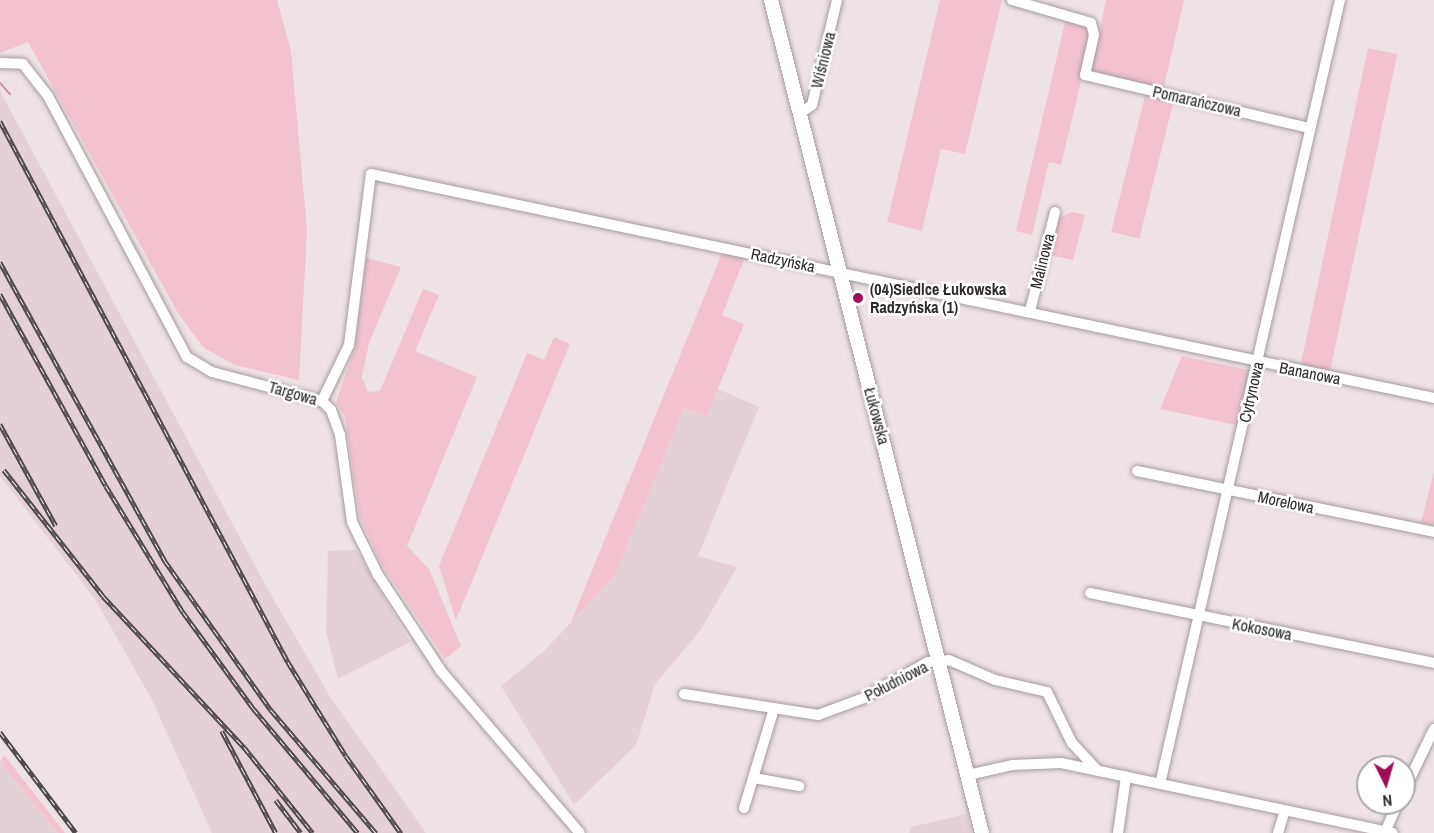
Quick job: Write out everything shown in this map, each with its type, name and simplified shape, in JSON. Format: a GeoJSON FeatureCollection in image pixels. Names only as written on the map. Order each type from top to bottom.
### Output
{"type":"FeatureCollection","features":[{"type":"Feature","properties":{"kind":"main road","name":"Łukowska"},"geometry":{"type":"LineString","coordinates":[[771,0],[982,833]]}},
{"type":"Feature","properties":{"kind":"street","name":"Wiśniowa"},"geometry":{"type":"LineString","coordinates":[[800,113],[812,105],[837,0]]}},
{"type":"Feature","properties":{"kind":"street","name":"Pomarańczowa"},"geometry":{"type":"LineString","coordinates":[[1012,0],[1084,18],[1094,35],[1085,75],[1310,128]]}},
{"type":"Feature","properties":{"kind":"street","name":"Cytrynowa"},"geometry":{"type":"LineString","coordinates":[[1160,784],[1340,0]]}},
{"type":"Feature","properties":{"kind":"street","name":"Targowa"},"geometry":{"type":"LineString","coordinates":[[0,63],[23,64],[48,96],[187,357],[212,372],[322,400],[340,435],[352,522],[378,575],[441,671],[580,833]]}},
{"type":"Feature","properties":{"kind":"street","name":"Radzyńska"},"geometry":{"type":"LineString","coordinates":[[322,400],[347,355],[367,179],[380,176],[1030,311],[1186,348]]}},
{"type":"Feature","properties":{"kind":"street","name":"Malinowa"},"geometry":{"type":"LineString","coordinates":[[1030,311],[1055,212]]}},
{"type":"Feature","properties":{"kind":"street","name":"Bananowa"},"geometry":{"type":"LineString","coordinates":[[1186,348],[1434,398]]}},
{"type":"Feature","properties":{"kind":"street","name":"Morelowa"},"geometry":{"type":"LineString","coordinates":[[1137,471],[1434,532]]}},
{"type":"Feature","properties":{"kind":"street","name":"Kokosowa"},"geometry":{"type":"LineString","coordinates":[[1090,593],[1434,663]]}},
{"type":"Feature","properties":{"kind":"street","name":"Południowa"},"geometry":{"type":"LineString","coordinates":[[684,694],[773,712],[825,713],[940,660],[1047,692],[1072,742],[1098,771]]}},
{"type":"Feature","properties":{"kind":"street"},"geometry":{"type":"LineString","coordinates":[[744,808],[773,712]]}},
{"type":"Feature","properties":{"kind":"street"},"geometry":{"type":"LineString","coordinates":[[1416,766],[1434,729]]}},
{"type":"Feature","properties":{"kind":"street"},"geometry":{"type":"LineString","coordinates":[[968,775],[1029,763],[1098,771],[1389,832],[1394,815]]}},
{"type":"Feature","properties":{"kind":"street"},"geometry":{"type":"LineString","coordinates":[[1118,833],[1126,777]]}},
{"type":"Feature","properties":{"kind":"street"},"geometry":{"type":"LineString","coordinates":[[754,778],[799,786]]}},
{"type":"Feature","properties":{"kind":"street"},"geometry":{"type":"LineString","coordinates":[[1278,833],[1285,810]]}},
{"type":"Feature","properties":{"kind":"shaded area"},"geometry":{"type":"Polygon","coordinates":[[[0,0],[277,0],[291,51],[307,230],[299,380],[235,365],[203,347],[178,313],[28,42],[0,53],[0,0]]]}},
{"type":"Feature","properties":{"kind":"shaded area"},"geometry":{"type":"Polygon","coordinates":[[[940,0],[1002,0],[965,154],[941,149],[922,231],[887,222],[940,0]]]}},
{"type":"Feature","properties":{"kind":"shaded area"},"geometry":{"type":"Polygon","coordinates":[[[1106,0],[1184,0],[1163,91],[1091,70],[1106,0]]]}},
{"type":"Feature","properties":{"kind":"shaded area"},"geometry":{"type":"Polygon","coordinates":[[[1066,18],[1085,22],[1092,36],[1061,165],[1049,162],[1032,235],[1016,231],[1066,18]]]}},
{"type":"Feature","properties":{"kind":"shaded area"},"geometry":{"type":"Polygon","coordinates":[[[1368,48],[1397,54],[1330,373],[1300,367],[1368,48]]]}},
{"type":"Feature","properties":{"kind":"shaded area"},"geometry":{"type":"Polygon","coordinates":[[[0,91],[266,586],[329,695],[426,833],[212,833],[152,700],[95,599],[0,476],[0,91]]]}},
{"type":"Feature","properties":{"kind":"shaded area"},"geometry":{"type":"Polygon","coordinates":[[[1146,92],[1174,99],[1139,239],[1111,232],[1146,92]]]}},
{"type":"Feature","properties":{"kind":"shaded area"},"geometry":{"type":"Polygon","coordinates":[[[1072,212],[1085,215],[1073,260],[1045,254],[1057,219],[1072,212]]]}},
{"type":"Feature","properties":{"kind":"shaded area"},"geometry":{"type":"Polygon","coordinates":[[[722,253],[745,257],[722,315],[744,324],[707,416],[684,408],[615,576],[571,622],[722,253]]]}},
{"type":"Feature","properties":{"kind":"shaded area"},"geometry":{"type":"Polygon","coordinates":[[[366,258],[401,267],[369,343],[362,377],[368,392],[380,391],[423,289],[439,295],[415,351],[477,377],[407,546],[429,569],[461,646],[445,659],[382,565],[360,518],[345,417],[336,402],[355,347],[366,258]]]}},
{"type":"Feature","properties":{"kind":"shaded area"},"geometry":{"type":"Polygon","coordinates":[[[554,337],[570,344],[456,620],[439,566],[527,353],[544,360],[554,337]]]}},
{"type":"Feature","properties":{"kind":"shaded area"},"geometry":{"type":"Polygon","coordinates":[[[1182,356],[1249,370],[1236,425],[1160,409],[1182,356]]]}},
{"type":"Feature","properties":{"kind":"shaded area"},"geometry":{"type":"Polygon","coordinates":[[[718,389],[759,407],[698,556],[737,567],[700,631],[655,684],[636,745],[574,805],[501,686],[543,652],[615,576],[684,408],[707,416],[718,389]]]}},
{"type":"Feature","properties":{"kind":"shaded area"},"geometry":{"type":"Polygon","coordinates":[[[1434,471],[1434,525],[1421,523],[1434,471]]]}},
{"type":"Feature","properties":{"kind":"shaded area"},"geometry":{"type":"Polygon","coordinates":[[[356,550],[410,642],[338,679],[326,632],[328,551],[356,550]]]}},
{"type":"Feature","properties":{"kind":"shaded area"},"geometry":{"type":"Polygon","coordinates":[[[4,755],[65,833],[58,833],[0,762],[4,755]]]}},
{"type":"Feature","properties":{"kind":"shaded area"},"geometry":{"type":"Polygon","coordinates":[[[0,762],[58,833],[0,833],[0,762]]]}},
{"type":"Feature","properties":{"kind":"shaded area"},"geometry":{"type":"Polygon","coordinates":[[[967,814],[971,833],[909,833],[911,827],[967,814]]]}},
{"type":"Feature","properties":{"kind":"waterway"},"geometry":{"type":"LineString","coordinates":[[0,83],[10,94]]}},
{"type":"Feature","properties":{"kind":"railway"},"geometry":{"type":"LineString","coordinates":[[0,121],[288,662],[346,756],[401,833]]}},
{"type":"Feature","properties":{"kind":"railway"},"geometry":{"type":"LineString","coordinates":[[0,262],[165,561],[271,710],[376,833]]}},
{"type":"Feature","properties":{"kind":"railway"},"geometry":{"type":"LineString","coordinates":[[0,294],[106,486],[183,612],[253,708],[358,833]]}},
{"type":"Feature","properties":{"kind":"railway"},"geometry":{"type":"LineString","coordinates":[[0,424],[56,526]]}},
{"type":"Feature","properties":{"kind":"railway"},"geometry":{"type":"LineString","coordinates":[[4,470],[103,596],[244,747],[313,833]]}},
{"type":"Feature","properties":{"kind":"railway"},"geometry":{"type":"LineString","coordinates":[[222,731],[276,833]]}},
{"type":"Feature","properties":{"kind":"railway"},"geometry":{"type":"LineString","coordinates":[[0,732],[76,833]]}},
{"type":"Feature","properties":{"kind":"railway"},"geometry":{"type":"LineString","coordinates":[[276,800],[301,833]]}},
{"type":"Feature","properties":{"kind":"place","name":"(04)Siedlce Łukowska Radzyńska (1)"},"geometry":{"type":"Point","coordinates":[858,298]}}]}
